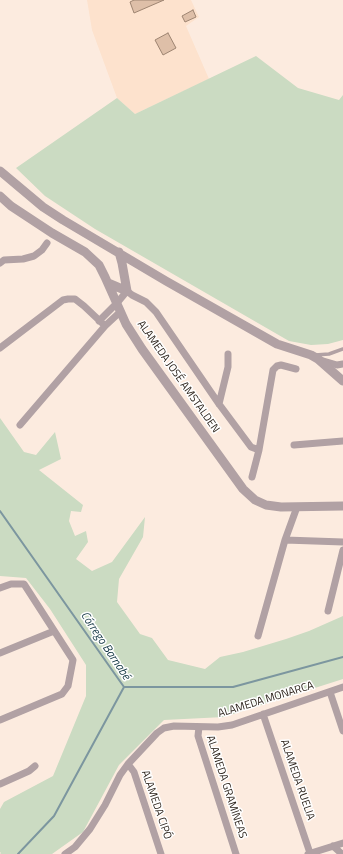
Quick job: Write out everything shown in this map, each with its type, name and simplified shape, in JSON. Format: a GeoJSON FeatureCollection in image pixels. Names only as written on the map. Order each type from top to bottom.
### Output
{"type":"FeatureCollection","features":[{"type":"Feature","properties":{"kind":"street"},"geometry":{"type":"LineString","coordinates":[[0,171],[43,206],[63,220],[277,344],[337,365],[343,364]]}},
{"type":"Feature","properties":{"kind":"street","name":"ALAMEDA JOSÉ AMSTALDEN"},"geometry":{"type":"LineString","coordinates":[[0,196],[11,206],[85,252],[98,265],[108,283],[126,324],[142,349],[243,489],[255,500],[266,505],[296,507],[343,506]]}},
{"type":"Feature","properties":{"kind":"street"},"geometry":{"type":"LineString","coordinates":[[1,259],[23,259],[34,256],[42,250],[47,243]]}},
{"type":"Feature","properties":{"kind":"street"},"geometry":{"type":"LineString","coordinates":[[20,426],[102,324],[118,308],[127,291],[119,252]]}},
{"type":"Feature","properties":{"kind":"street"},"geometry":{"type":"LineString","coordinates":[[108,283],[127,291],[146,302],[156,312],[219,404],[251,447],[259,450]]}},
{"type":"Feature","properties":{"kind":"street"},"geometry":{"type":"LineString","coordinates":[[0,348],[63,300],[68,298],[75,299],[102,324]]}},
{"type":"Feature","properties":{"kind":"street"},"geometry":{"type":"LineString","coordinates":[[219,404],[228,367],[228,354]]}},
{"type":"Feature","properties":{"kind":"street"},"geometry":{"type":"LineString","coordinates":[[315,357],[343,381]]}},
{"type":"Feature","properties":{"kind":"street"},"geometry":{"type":"LineString","coordinates":[[252,476],[259,450],[273,370],[277,366],[281,365],[296,369]]}},
{"type":"Feature","properties":{"kind":"street"},"geometry":{"type":"LineString","coordinates":[[294,445],[343,441]]}},
{"type":"Feature","properties":{"kind":"street"},"geometry":{"type":"LineString","coordinates":[[258,636],[285,540],[296,507]]}},
{"type":"Feature","properties":{"kind":"street"},"geometry":{"type":"LineString","coordinates":[[285,540],[343,542]]}},
{"type":"Feature","properties":{"kind":"street"},"geometry":{"type":"LineString","coordinates":[[328,611],[343,550]]}},
{"type":"Feature","properties":{"kind":"street"},"geometry":{"type":"LineString","coordinates":[[0,588],[11,584],[24,584],[73,660],[68,686],[62,694],[0,720]]}},
{"type":"Feature","properties":{"kind":"street"},"geometry":{"type":"LineString","coordinates":[[334,590],[343,587]]}},
{"type":"Feature","properties":{"kind":"street"},"geometry":{"type":"LineString","coordinates":[[0,653],[54,631]]}},
{"type":"Feature","properties":{"kind":"street","name":"ALAMEDA MONARCA"},"geometry":{"type":"LineString","coordinates":[[65,854],[75,847],[90,829],[105,805],[120,775],[157,732],[164,728],[174,726],[218,727],[232,724],[343,687]]}},
{"type":"Feature","properties":{"kind":"street"},"geometry":{"type":"LineString","coordinates":[[330,692],[343,731]]}},
{"type":"Feature","properties":{"kind":"street","name":"ALAMEDA RUELIA"},"geometry":{"type":"LineString","coordinates":[[263,714],[309,854]]}},
{"type":"Feature","properties":{"kind":"street","name":"ALAMEDA GRAMÍNEAS"},"geometry":{"type":"LineString","coordinates":[[199,727],[198,736],[236,854]]}},
{"type":"Feature","properties":{"kind":"street","name":"ALAMEDA CIPÓ"},"geometry":{"type":"LineString","coordinates":[[128,764],[134,772],[161,854]]}},
{"type":"Feature","properties":{"kind":"street"},"geometry":{"type":"LineString","coordinates":[[0,784],[29,771],[35,766]]}},
{"type":"Feature","properties":{"kind":"street"},"geometry":{"type":"LineString","coordinates":[[309,854],[343,844]]}},
{"type":"Feature","properties":{"kind":"street"},"geometry":{"type":"LineString","coordinates":[[333,846],[342,854]]}},
{"type":"Feature","properties":{"kind":"street"},"geometry":{"type":"LineString","coordinates":[[75,847],[80,854]]}},
{"type":"Feature","properties":{"kind":"lane"},"geometry":{"type":"LineString","coordinates":[[315,357],[343,349]]}},
{"type":"Feature","properties":{"kind":"shaded area"},"geometry":{"type":"Polygon","coordinates":[[[87,0],[191,0],[199,17],[186,26],[209,79],[135,114],[117,98],[92,30],[87,0]]]}},
{"type":"Feature","properties":{"kind":"green space"},"geometry":{"type":"Polygon","coordinates":[[[256,56],[298,88],[339,100],[343,95],[343,340],[328,344],[311,345],[289,341],[95,229],[45,196],[16,168],[117,98],[135,114],[256,56]]]}},
{"type":"Feature","properties":{"kind":"green space"},"geometry":{"type":"Polygon","coordinates":[[[0,418],[24,452],[36,455],[55,432],[61,459],[39,470],[83,505],[81,512],[71,511],[69,521],[75,536],[86,531],[88,542],[76,559],[92,571],[112,562],[145,517],[143,537],[119,579],[117,602],[140,634],[152,638],[168,660],[205,669],[220,657],[243,652],[286,639],[343,616],[343,679],[224,717],[164,720],[119,765],[83,832],[52,854],[0,854],[0,809],[4,802],[53,776],[86,696],[86,665],[50,609],[26,578],[0,576],[0,418]]]}},
{"type":"Feature","properties":{"kind":"building"},"geometry":{"type":"Polygon","coordinates":[[[134,0],[164,0],[134,13],[130,2],[134,0]]]}},
{"type":"Feature","properties":{"kind":"building"},"geometry":{"type":"Polygon","coordinates":[[[193,10],[196,17],[185,22],[182,16],[193,10]]]}},
{"type":"Feature","properties":{"kind":"building"},"geometry":{"type":"Polygon","coordinates":[[[168,33],[176,48],[163,55],[155,40],[168,33]]]}},
{"type":"Feature","properties":{"kind":"waterway","name":"Córrego Barnabé"},"geometry":{"type":"LineString","coordinates":[[0,511],[124,687],[54,816],[18,854]]}},
{"type":"Feature","properties":{"kind":"waterway"},"geometry":{"type":"LineString","coordinates":[[124,687],[233,687],[343,657]]}}]}
